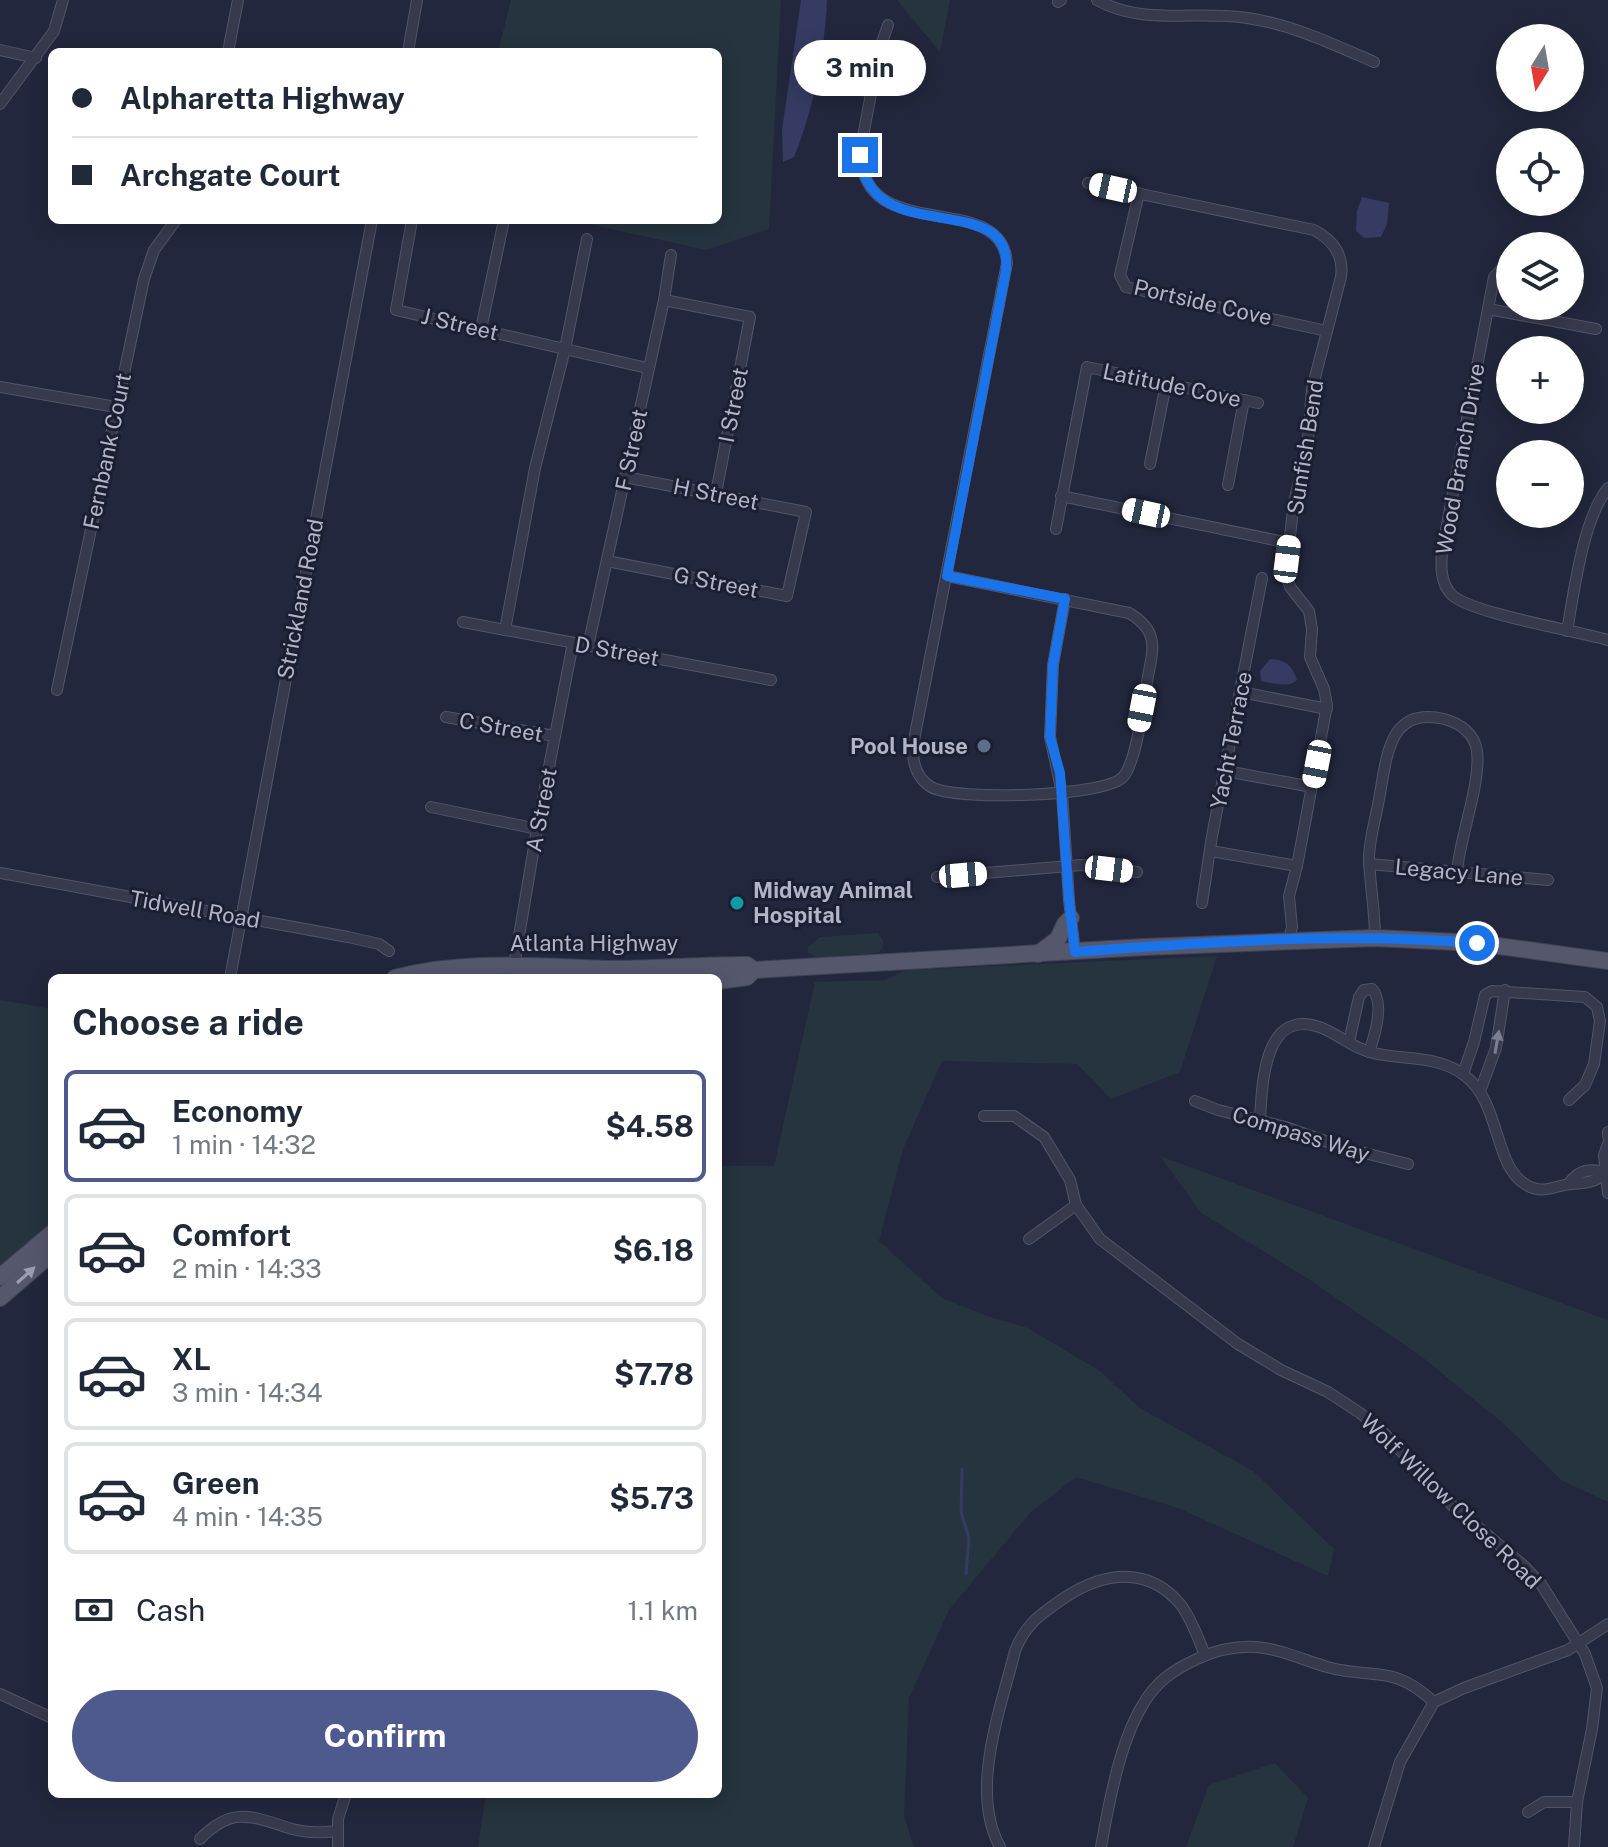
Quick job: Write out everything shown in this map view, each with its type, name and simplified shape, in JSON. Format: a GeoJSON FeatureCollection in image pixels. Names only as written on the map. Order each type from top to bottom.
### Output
{"type":"FeatureCollection","features":[{"type":"Feature","properties":{"kind":"main road"},"geometry":{"type":"LineString","coordinates":[[1037,954],[1058,939],[1071,918]]}},
{"type":"Feature","properties":{"kind":"main road"},"geometry":{"type":"LineString","coordinates":[[722,980],[747,977],[754,970],[1289,940],[1375,938],[1477,943],[1608,961]]}},
{"type":"Feature","properties":{"kind":"main road","name":"Atlanta Highway"},"geometry":{"type":"LineString","coordinates":[[411,974],[435,968],[513,971],[747,965],[754,970]]}},
{"type":"Feature","properties":{"kind":"main road"},"geometry":{"type":"LineString","coordinates":[[0,1277],[48,1236]]}},
{"type":"Feature","properties":{"kind":"main road"},"geometry":{"type":"LineString","coordinates":[[0,1298],[48,1256]]}},
{"type":"Feature","properties":{"kind":"street"},"geometry":{"type":"LineString","coordinates":[[0,104],[54,31],[63,0]]}},
{"type":"Feature","properties":{"kind":"street"},"geometry":{"type":"LineString","coordinates":[[229,48],[238,0]]}},
{"type":"Feature","properties":{"kind":"street"},"geometry":{"type":"LineString","coordinates":[[409,48],[417,0]]}},
{"type":"Feature","properties":{"kind":"street"},"geometry":{"type":"LineString","coordinates":[[1097,0],[1121,12],[1146,17],[1195,14],[1258,19],[1374,62]]}},
{"type":"Feature","properties":{"kind":"street"},"geometry":{"type":"LineString","coordinates":[[888,25],[879,51],[861,147],[861,163],[867,182],[879,197],[897,208],[989,230],[999,238],[1006,256],[1006,270],[913,745],[918,773],[928,785],[948,792],[1017,795],[1105,788],[1124,776],[1132,759],[1152,657],[1151,632],[1143,621],[1129,613],[947,576]]}},
{"type":"Feature","properties":{"kind":"street"},"geometry":{"type":"LineString","coordinates":[[0,50],[36,58]]}},
{"type":"Feature","properties":{"kind":"street","name":"Sunfish Bend"},"geometry":{"type":"LineString","coordinates":[[1088,183],[1308,228],[1324,235],[1335,247],[1342,265],[1312,389],[1307,451],[1294,502],[1289,543],[1287,579],[1309,611],[1310,661],[1324,689],[1327,709],[1289,896],[1292,927],[1289,940]]}},
{"type":"Feature","properties":{"kind":"street","name":"Portside Cove"},"geometry":{"type":"LineString","coordinates":[[1139,193],[1121,270],[1121,279],[1126,287],[1327,331]]}},
{"type":"Feature","properties":{"kind":"street","name":"Fernbank Court"},"geometry":{"type":"LineString","coordinates":[[57,690],[144,279],[154,250],[173,224]]}},
{"type":"Feature","properties":{"kind":"street","name":"Strickland Road"},"geometry":{"type":"LineString","coordinates":[[231,974],[371,224]]}},
{"type":"Feature","properties":{"kind":"street","name":"J Street"},"geometry":{"type":"LineString","coordinates":[[411,224],[396,310],[565,349]]}},
{"type":"Feature","properties":{"kind":"street"},"geometry":{"type":"LineString","coordinates":[[481,329],[503,224]]}},
{"type":"Feature","properties":{"kind":"street"},"geometry":{"type":"LineString","coordinates":[[505,630],[535,468],[565,349],[587,239]]}},
{"type":"Feature","properties":{"kind":"street","name":"F Street"},"geometry":{"type":"LineString","coordinates":[[588,646],[664,300],[671,255]]}},
{"type":"Feature","properties":{"kind":"street","name":"Wood Branch Drive"},"geometry":{"type":"LineString","coordinates":[[1496,275],[1442,551],[1444,581],[1449,592],[1459,601],[1608,640]]}},
{"type":"Feature","properties":{"kind":"street","name":"I Street"},"geometry":{"type":"LineString","coordinates":[[664,300],[750,317],[716,493]]}},
{"type":"Feature","properties":{"kind":"street"},"geometry":{"type":"LineString","coordinates":[[1488,309],[1596,329]]}},
{"type":"Feature","properties":{"kind":"street"},"geometry":{"type":"LineString","coordinates":[[565,349],[647,368]]}},
{"type":"Feature","properties":{"kind":"street","name":"Latitude Cove"},"geometry":{"type":"LineString","coordinates":[[1061,496],[1087,367],[1258,403]]}},
{"type":"Feature","properties":{"kind":"street"},"geometry":{"type":"LineString","coordinates":[[1150,464],[1166,384]]}},
{"type":"Feature","properties":{"kind":"street"},"geometry":{"type":"LineString","coordinates":[[0,387],[116,407]]}},
{"type":"Feature","properties":{"kind":"street"},"geometry":{"type":"LineString","coordinates":[[1228,485],[1244,400]]}},
{"type":"Feature","properties":{"kind":"street","name":"H Street"},"geometry":{"type":"LineString","coordinates":[[625,477],[806,512]]}},
{"type":"Feature","properties":{"kind":"street"},"geometry":{"type":"LineString","coordinates":[[1567,631],[1586,542],[1597,505],[1608,488]]}},
{"type":"Feature","properties":{"kind":"street"},"geometry":{"type":"LineString","coordinates":[[1056,529],[1061,496],[1289,543]]}},
{"type":"Feature","properties":{"kind":"street","name":"G Street"},"geometry":{"type":"LineString","coordinates":[[607,561],[787,596],[806,512]]}},
{"type":"Feature","properties":{"kind":"street","name":"Yacht Terrace"},"geometry":{"type":"LineString","coordinates":[[1202,903],[1262,578]]}},
{"type":"Feature","properties":{"kind":"street"},"geometry":{"type":"LineString","coordinates":[[1065,599],[1053,665],[1050,737],[1062,793],[1075,952]]}},
{"type":"Feature","properties":{"kind":"street","name":"D Street"},"geometry":{"type":"LineString","coordinates":[[463,622],[771,680]]}},
{"type":"Feature","properties":{"kind":"street","name":"A Street"},"geometry":{"type":"LineString","coordinates":[[513,971],[573,643]]}},
{"type":"Feature","properties":{"kind":"street"},"geometry":{"type":"LineString","coordinates":[[1241,692],[1327,709]]}},
{"type":"Feature","properties":{"kind":"street","name":"C Street"},"geometry":{"type":"LineString","coordinates":[[446,717],[555,736]]}},
{"type":"Feature","properties":{"kind":"street"},"geometry":{"type":"LineString","coordinates":[[1375,938],[1369,850],[1390,745],[1407,722],[1430,718],[1451,721],[1461,726],[1474,740],[1477,767],[1457,871]]}},
{"type":"Feature","properties":{"kind":"street"},"geometry":{"type":"LineString","coordinates":[[1226,771],[1312,787]]}},
{"type":"Feature","properties":{"kind":"street"},"geometry":{"type":"LineString","coordinates":[[431,807],[537,829]]}},
{"type":"Feature","properties":{"kind":"street"},"geometry":{"type":"LineString","coordinates":[[1211,851],[1297,866]]}},
{"type":"Feature","properties":{"kind":"street","name":"Legacy Lane"},"geometry":{"type":"LineString","coordinates":[[1369,864],[1548,880]]}},
{"type":"Feature","properties":{"kind":"street"},"geometry":{"type":"LineString","coordinates":[[937,877],[1066,866],[1137,872]]}},
{"type":"Feature","properties":{"kind":"street","name":"Tidwell Road"},"geometry":{"type":"LineString","coordinates":[[0,873],[163,904],[241,915],[363,940],[389,951]]}},
{"type":"Feature","properties":{"kind":"street"},"geometry":{"type":"LineString","coordinates":[[1349,1042],[1359,997],[1364,990],[1372,989],[1377,995],[1378,1007],[1369,1052]]}},
{"type":"Feature","properties":{"kind":"street"},"geometry":{"type":"LineString","coordinates":[[1480,1091],[1496,1048],[1505,990]]}},
{"type":"Feature","properties":{"kind":"street"},"geometry":{"type":"LineString","coordinates":[[1463,1074],[1485,995],[1505,990],[1585,997],[1597,1007],[1600,1021],[1594,1064],[1585,1085],[1569,1100]]}},
{"type":"Feature","properties":{"kind":"street"},"geometry":{"type":"LineString","coordinates":[[1260,1120],[1266,1060],[1274,1041],[1293,1026],[1313,1025],[1369,1052],[1419,1058],[1463,1074],[1480,1091],[1508,1162],[1519,1180],[1542,1190],[1558,1188],[1589,1170],[1606,1172]]}},
{"type":"Feature","properties":{"kind":"street","name":"Compass Way"},"geometry":{"type":"LineString","coordinates":[[1195,1101],[1345,1148],[1408,1164]]}},
{"type":"Feature","properties":{"kind":"street","name":"Wolf Willow Close Road"},"geometry":{"type":"LineString","coordinates":[[984,1116],[1014,1116],[1044,1137],[1070,1180],[1076,1205],[1100,1239],[1227,1337],[1281,1370],[1328,1392],[1380,1429],[1453,1506],[1533,1574],[1585,1654],[1597,1688],[1577,1802],[1574,1847]]}},
{"type":"Feature","properties":{"kind":"street"},"geometry":{"type":"LineString","coordinates":[[1608,1144],[1604,1155],[1608,1193]]}},
{"type":"Feature","properties":{"kind":"street"},"geometry":{"type":"LineString","coordinates":[[1029,1239],[1076,1205]]}},
{"type":"Feature","properties":{"kind":"street"},"geometry":{"type":"LineString","coordinates":[[1000,1847],[992,1831],[988,1805],[995,1728],[1015,1651],[1034,1619],[1082,1586],[1105,1577],[1130,1577],[1156,1585],[1179,1604],[1194,1627],[1205,1655]]}},
{"type":"Feature","properties":{"kind":"street"},"geometry":{"type":"LineString","coordinates":[[1374,1847],[1400,1762],[1434,1702],[1579,1645],[1608,1624]]}},
{"type":"Feature","properties":{"kind":"street"},"geometry":{"type":"LineString","coordinates":[[1101,1847],[1127,1739],[1135,1720],[1147,1698],[1164,1679],[1205,1655],[1236,1647],[1276,1650],[1328,1667],[1386,1674],[1416,1686],[1434,1702]]}},
{"type":"Feature","properties":{"kind":"street"},"geometry":{"type":"LineString","coordinates":[[0,1694],[48,1716]]}},
{"type":"Feature","properties":{"kind":"street"},"geometry":{"type":"LineString","coordinates":[[338,1847],[337,1831],[345,1798]]}},
{"type":"Feature","properties":{"kind":"street"},"geometry":{"type":"LineString","coordinates":[[1528,1812],[1544,1802],[1577,1802]]}},
{"type":"Feature","properties":{"kind":"street"},"geometry":{"type":"LineString","coordinates":[[200,1839],[226,1819],[243,1816],[260,1817],[293,1829],[317,1833],[337,1831]]}},
{"type":"Feature","properties":{"kind":"shaded area"},"geometry":{"type":"Polygon","coordinates":[[[511,0],[781,0],[769,229],[706,250],[588,224],[722,224],[722,48],[499,48],[511,0]]]}},
{"type":"Feature","properties":{"kind":"shaded area"},"geometry":{"type":"Polygon","coordinates":[[[897,0],[950,0],[940,52],[897,0]]]}},
{"type":"Feature","properties":{"kind":"shaded area"},"geometry":{"type":"Polygon","coordinates":[[[878,933],[883,947],[878,953],[819,958],[808,953],[808,947],[820,937],[878,933]]]}},
{"type":"Feature","properties":{"kind":"shaded area"},"geometry":{"type":"Polygon","coordinates":[[[1217,956],[1180,1072],[1111,1099],[1077,1064],[942,1061],[903,1149],[879,1241],[942,1298],[1028,1328],[1100,1371],[1140,1408],[1253,1471],[1334,1549],[1328,1576],[1178,1508],[1076,1477],[1030,1513],[949,1610],[909,1698],[904,1816],[914,1847],[478,1847],[485,1798],[722,1798],[722,1166],[774,1166],[815,982],[885,980],[906,970],[1217,956]]]}},
{"type":"Feature","properties":{"kind":"shaded area"},"geometry":{"type":"Polygon","coordinates":[[[0,1000],[48,1008],[48,1231],[0,1273],[0,1000]]]}},
{"type":"Feature","properties":{"kind":"shaded area"},"geometry":{"type":"Polygon","coordinates":[[[1160,1156],[1608,1320],[1608,1502],[1561,1480],[1504,1424],[1422,1357],[1307,1278],[1201,1213],[1160,1156]]]}},
{"type":"Feature","properties":{"kind":"shaded area"},"geometry":{"type":"Polygon","coordinates":[[[1275,1763],[1308,1798],[1293,1847],[1186,1847],[1209,1785],[1275,1763]]]}},
{"type":"Feature","properties":{"kind":"water"},"geometry":{"type":"Polygon","coordinates":[[[801,0],[827,0],[824,39],[801,139],[794,157],[783,162],[782,130],[801,0]]]}},
{"type":"Feature","properties":{"kind":"water"},"geometry":{"type":"Polygon","coordinates":[[[1362,197],[1389,203],[1387,224],[1381,237],[1364,238],[1356,231],[1357,211],[1362,197]]]}},
{"type":"Feature","properties":{"kind":"water"},"geometry":{"type":"Polygon","coordinates":[[[1270,659],[1288,664],[1297,680],[1285,685],[1261,681],[1260,671],[1270,659]]]}},
{"type":"Feature","properties":{"kind":"waterway"},"geometry":{"type":"LineString","coordinates":[[962,1469],[961,1512],[969,1538],[966,1574]]}},
{"type":"Feature","properties":{"kind":"place","name":"Pool House"},"geometry":{"type":"Point","coordinates":[984,746]}},
{"type":"Feature","properties":{"kind":"place","name":"Midway Animal Hospital"},"geometry":{"type":"Point","coordinates":[737,903]}},
{"type":"Feature","properties":{"kind":"route"},"geometry":{"type":"LineString","coordinates":[[860,155],[867,182],[884,201],[904,210],[981,226],[999,238],[1004,246],[1006,270],[947,576],[1065,599],[1053,665],[1050,737],[1060,773],[1075,952],[1375,938],[1477,943]]}}]}
